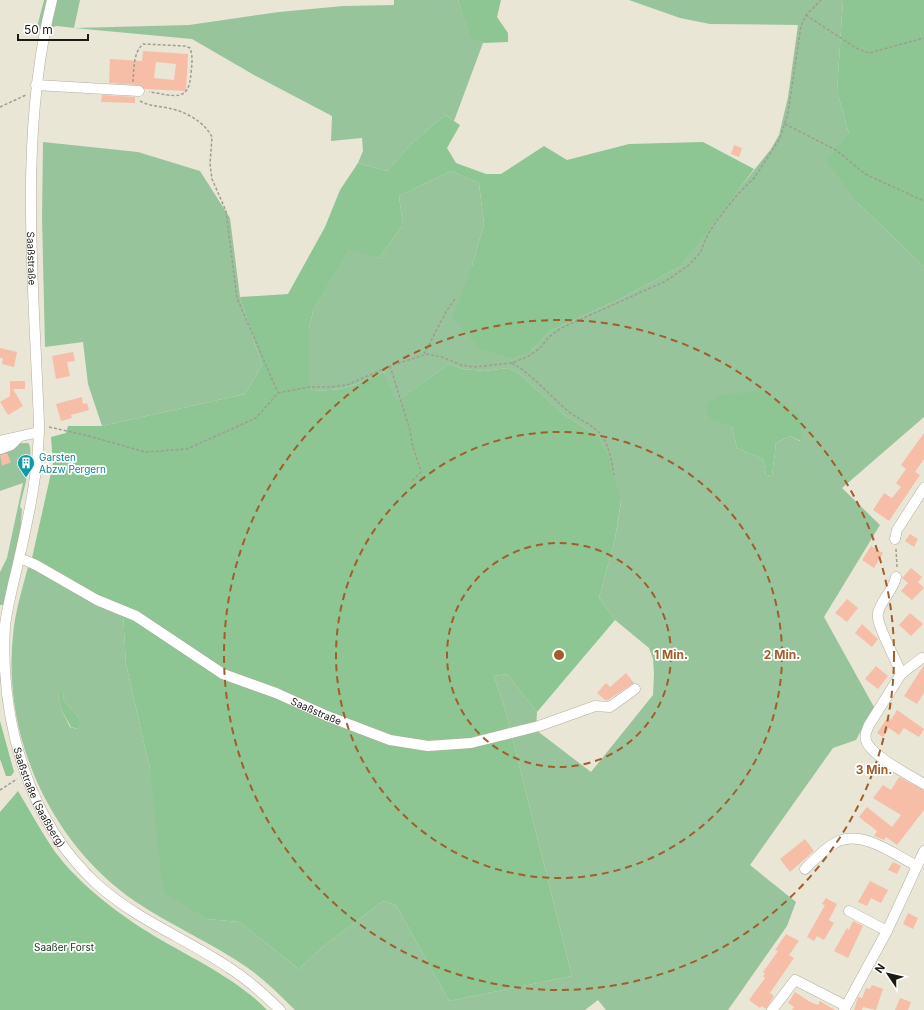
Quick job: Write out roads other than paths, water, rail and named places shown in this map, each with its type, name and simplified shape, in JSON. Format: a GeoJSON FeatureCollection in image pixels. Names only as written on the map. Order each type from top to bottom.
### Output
{"type":"FeatureCollection","features":[{"type":"Feature","properties":{"kind":"street","name":"Saaßstraße"},"geometry":{"type":"LineString","coordinates":[[39,428],[32,253],[33,118],[35,88],[44,31],[52,0]]}},
{"type":"Feature","properties":{"kind":"street"},"geometry":{"type":"LineString","coordinates":[[35,88],[136,90]]}},
{"type":"Feature","properties":{"kind":"street"},"geometry":{"type":"LineString","coordinates":[[0,441],[39,428]]}},
{"type":"Feature","properties":{"kind":"street","name":"Saaßstraße (Saaßberg)"},"geometry":{"type":"LineString","coordinates":[[39,428],[34,484],[20,558],[4,626],[1,682],[9,732],[23,776],[43,816],[60,842],[98,884],[138,915],[213,957],[243,976],[280,1010]]}},
{"type":"Feature","properties":{"kind":"street"},"geometry":{"type":"LineString","coordinates":[[0,450],[16,442],[21,435]]}},
{"type":"Feature","properties":{"kind":"street"},"geometry":{"type":"LineString","coordinates":[[895,539],[897,530],[924,488]]}},
{"type":"Feature","properties":{"kind":"street","name":"Saaßstraße"},"geometry":{"type":"LineString","coordinates":[[20,558],[36,565],[97,600],[136,616],[223,674],[276,693],[327,716],[397,742],[428,746],[471,743],[539,726],[595,706],[610,707],[635,689]]}},
{"type":"Feature","properties":{"kind":"street"},"geometry":{"type":"LineString","coordinates":[[896,577],[894,584],[877,615],[879,626],[897,661],[901,674]]}},
{"type":"Feature","properties":{"kind":"street"},"geometry":{"type":"LineString","coordinates":[[922,658],[901,674],[869,725],[865,734],[866,741],[881,756],[924,784]]}},
{"type":"Feature","properties":{"kind":"street"},"geometry":{"type":"LineString","coordinates":[[805,869],[835,843],[853,838],[862,839],[917,866]]}},
{"type":"Feature","properties":{"kind":"street"},"geometry":{"type":"LineString","coordinates":[[772,1010],[795,980],[845,1008],[887,931],[924,851]]}},
{"type":"Feature","properties":{"kind":"street"},"geometry":{"type":"LineString","coordinates":[[849,911],[887,931]]}},
{"type":"Feature","properties":{"kind":"place","name":"Garsten Abzw Pergern"},"geometry":{"type":"Point","coordinates":[26,478]}},
{"type":"Feature","properties":{"kind":"park label","name":"Saaßer Forst"},"geometry":{"type":"Point","coordinates":[64,947]}}]}
